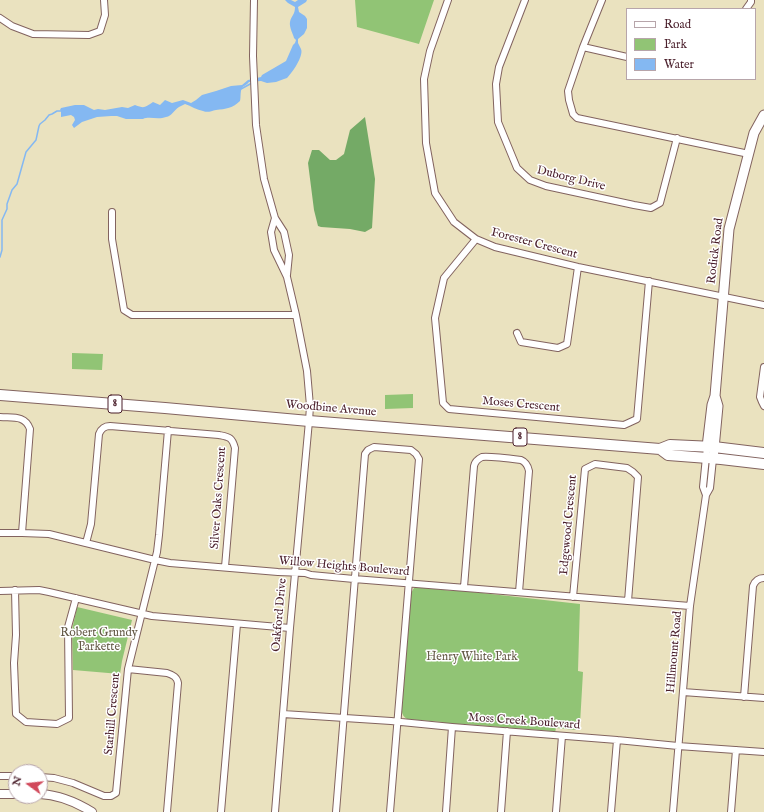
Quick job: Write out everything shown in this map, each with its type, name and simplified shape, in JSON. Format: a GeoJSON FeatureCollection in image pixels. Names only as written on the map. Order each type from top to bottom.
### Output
{"type":"FeatureCollection","features":[{"type":"Feature","properties":{"kind":"main road","name":"Rodick Road"},"geometry":{"type":"LineString","coordinates":[[710,459],[718,406],[715,396],[729,229],[754,133],[764,115]]}},
{"type":"Feature","properties":{"kind":"main road","name":"Woodbine Avenue"},"geometry":{"type":"LineString","coordinates":[[0,395],[660,449],[670,445],[711,447],[764,453]]}},
{"type":"Feature","properties":{"kind":"main road","name":"Woodbine Avenue"},"geometry":{"type":"LineString","coordinates":[[660,449],[668,455],[764,464]]}},
{"type":"Feature","properties":{"kind":"street"},"geometry":{"type":"LineString","coordinates":[[0,18],[12,26],[33,34],[89,35],[100,30],[105,14],[104,0]]}},
{"type":"Feature","properties":{"kind":"street"},"geometry":{"type":"LineString","coordinates":[[254,0],[253,56],[256,125],[264,179],[274,218],[284,232],[289,255],[287,277]]}},
{"type":"Feature","properties":{"kind":"street","name":"Forester Crescent"},"geometry":{"type":"LineString","coordinates":[[448,0],[430,51],[424,79],[426,143],[435,193],[454,222],[476,239],[495,247],[578,268],[764,305]]}},
{"type":"Feature","properties":{"kind":"street","name":"Duborg Drive"},"geometry":{"type":"LineString","coordinates":[[525,0],[499,67],[496,84],[498,122],[518,168],[530,180],[546,186],[650,208],[660,203],[677,138]]}},
{"type":"Feature","properties":{"kind":"street"},"geometry":{"type":"LineString","coordinates":[[602,0],[583,47],[568,91],[573,114],[577,118],[749,154]]}},
{"type":"Feature","properties":{"kind":"street"},"geometry":{"type":"LineString","coordinates":[[583,47],[626,57]]}},
{"type":"Feature","properties":{"kind":"street"},"geometry":{"type":"LineString","coordinates":[[112,212],[112,239],[124,310],[132,315],[296,315]]}},
{"type":"Feature","properties":{"kind":"street"},"geometry":{"type":"LineString","coordinates":[[274,218],[271,232],[274,250],[287,277]]}},
{"type":"Feature","properties":{"kind":"street","name":"Moses Crescent"},"geometry":{"type":"LineString","coordinates":[[476,239],[444,278],[435,318],[443,403],[449,409],[624,425],[637,419],[649,281]]}},
{"type":"Feature","properties":{"kind":"street"},"geometry":{"type":"LineString","coordinates":[[517,333],[522,342],[558,348],[567,344],[578,268]]}},
{"type":"Feature","properties":{"kind":"street","name":"Oakford Drive"},"geometry":{"type":"LineString","coordinates":[[275,812],[310,406],[307,371],[287,277]]}},
{"type":"Feature","properties":{"kind":"street"},"geometry":{"type":"LineString","coordinates":[[764,367],[760,397],[764,406]]}},
{"type":"Feature","properties":{"kind":"street"},"geometry":{"type":"LineString","coordinates":[[0,417],[20,418],[25,420],[30,429],[22,533]]}},
{"type":"Feature","properties":{"kind":"street","name":"Silver Oaks Crescent"},"geometry":{"type":"LineString","coordinates":[[86,543],[91,524],[99,434],[103,428],[110,426],[219,435],[231,438],[234,442],[235,448],[225,568]]}},
{"type":"Feature","properties":{"kind":"street","name":"Starhill Crescent"},"geometry":{"type":"LineString","coordinates":[[48,778],[65,780],[104,796],[111,796],[116,793],[128,669],[159,539],[168,430]]}},
{"type":"Feature","properties":{"kind":"street"},"geometry":{"type":"LineString","coordinates":[[336,812],[365,454],[368,450],[374,447],[411,450],[419,459],[390,812]]}},
{"type":"Feature","properties":{"kind":"street"},"geometry":{"type":"LineString","coordinates":[[464,588],[474,466],[475,462],[485,457],[521,460],[524,461],[528,467],[529,471],[519,592]]}},
{"type":"Feature","properties":{"kind":"street","name":"Hillmount Road"},"geometry":{"type":"LineString","coordinates":[[673,812],[690,606],[706,495],[704,487],[710,459]]}},
{"type":"Feature","properties":{"kind":"street","name":"Edgewood Crescent"},"geometry":{"type":"LineString","coordinates":[[573,596],[585,469],[595,464],[627,468],[638,477],[628,601]]}},
{"type":"Feature","properties":{"kind":"street","name":"Willow Heights Boulevard"},"geometry":{"type":"LineString","coordinates":[[0,533],[49,534],[170,563],[690,606]]}},
{"type":"Feature","properties":{"kind":"street"},"geometry":{"type":"LineString","coordinates":[[744,697],[753,586],[756,580],[759,578],[764,578]]}},
{"type":"Feature","properties":{"kind":"street"},"geometry":{"type":"LineString","coordinates":[[15,590],[16,635],[14,663],[16,714],[26,722],[56,724],[69,718],[68,628],[76,598]]}},
{"type":"Feature","properties":{"kind":"street"},"geometry":{"type":"LineString","coordinates":[[0,591],[45,591],[158,617],[290,628]]}},
{"type":"Feature","properties":{"kind":"street"},"geometry":{"type":"LineString","coordinates":[[221,812],[237,624]]}},
{"type":"Feature","properties":{"kind":"street"},"geometry":{"type":"LineString","coordinates":[[128,669],[172,674],[178,683],[167,812]]}},
{"type":"Feature","properties":{"kind":"street"},"geometry":{"type":"LineString","coordinates":[[683,692],[764,698]]}},
{"type":"Feature","properties":{"kind":"street","name":"Moss Creek Boulevard"},"geometry":{"type":"LineString","coordinates":[[283,714],[764,752]]}},
{"type":"Feature","properties":{"kind":"street"},"geometry":{"type":"LineString","coordinates":[[446,812],[452,727]]}},
{"type":"Feature","properties":{"kind":"street"},"geometry":{"type":"LineString","coordinates":[[501,812],[507,731]]}},
{"type":"Feature","properties":{"kind":"street"},"geometry":{"type":"LineString","coordinates":[[556,812],[562,736]]}},
{"type":"Feature","properties":{"kind":"street"},"geometry":{"type":"LineString","coordinates":[[611,812],[617,740]]}},
{"type":"Feature","properties":{"kind":"street"},"geometry":{"type":"LineString","coordinates":[[731,812],[736,750]]}},
{"type":"Feature","properties":{"kind":"street"},"geometry":{"type":"LineString","coordinates":[[48,795],[70,800],[92,812]]}},
{"type":"Feature","properties":{"kind":"green space"},"geometry":{"type":"Polygon","coordinates":[[[355,0],[434,0],[419,44],[357,27],[355,0]]]}},
{"type":"Feature","properties":{"kind":"green space"},"geometry":{"type":"Polygon","coordinates":[[[365,117],[375,179],[372,228],[365,232],[318,226],[314,210],[308,163],[312,150],[319,150],[330,160],[336,160],[344,154],[350,130],[365,117]]]}},
{"type":"Feature","properties":{"kind":"green space"},"geometry":{"type":"Polygon","coordinates":[[[72,353],[103,354],[102,370],[72,369],[72,353]]]}},
{"type":"Feature","properties":{"kind":"green space"},"geometry":{"type":"Polygon","coordinates":[[[413,394],[413,408],[385,409],[385,395],[413,394]]]}},
{"type":"Feature","properties":{"kind":"green space","name":"Henry White Park"},"geometry":{"type":"Polygon","coordinates":[[[417,587],[453,591],[455,589],[472,590],[473,592],[580,604],[578,671],[583,672],[580,724],[576,724],[576,730],[556,728],[554,733],[551,731],[463,724],[461,726],[444,724],[442,722],[407,719],[403,715],[402,701],[411,593],[414,588],[417,587]]]}},
{"type":"Feature","properties":{"kind":"green space","name":"Robert Grundy Parkette"},"geometry":{"type":"Polygon","coordinates":[[[77,607],[132,620],[120,674],[73,670],[72,630],[77,607]]]}},
{"type":"Feature","properties":{"kind":"water"},"geometry":{"type":"Polygon","coordinates":[[[285,0],[295,2],[298,0],[307,0],[298,7],[299,12],[307,19],[307,28],[304,34],[298,39],[301,49],[301,56],[287,78],[276,82],[267,83],[261,81],[249,82],[242,88],[240,101],[235,105],[229,108],[210,112],[206,112],[185,104],[177,108],[170,115],[163,118],[126,119],[117,116],[97,117],[82,122],[74,128],[72,125],[75,120],[74,117],[71,115],[61,117],[61,108],[75,105],[84,105],[94,110],[105,110],[122,107],[128,108],[135,105],[145,107],[153,102],[160,105],[165,100],[172,103],[183,100],[191,103],[202,95],[231,86],[242,85],[248,80],[261,77],[286,61],[296,40],[290,24],[295,7],[285,0]]]}},
{"type":"Feature","properties":{"kind":"waterway"},"geometry":{"type":"LineString","coordinates":[[241,89],[252,83]]}},
{"type":"Feature","properties":{"kind":"waterway"},"geometry":{"type":"LineString","coordinates":[[0,257],[2,250],[2,220],[7,209],[7,204],[12,190],[17,184],[26,152],[36,140],[40,124],[49,115],[57,111],[61,111]]}}]}
